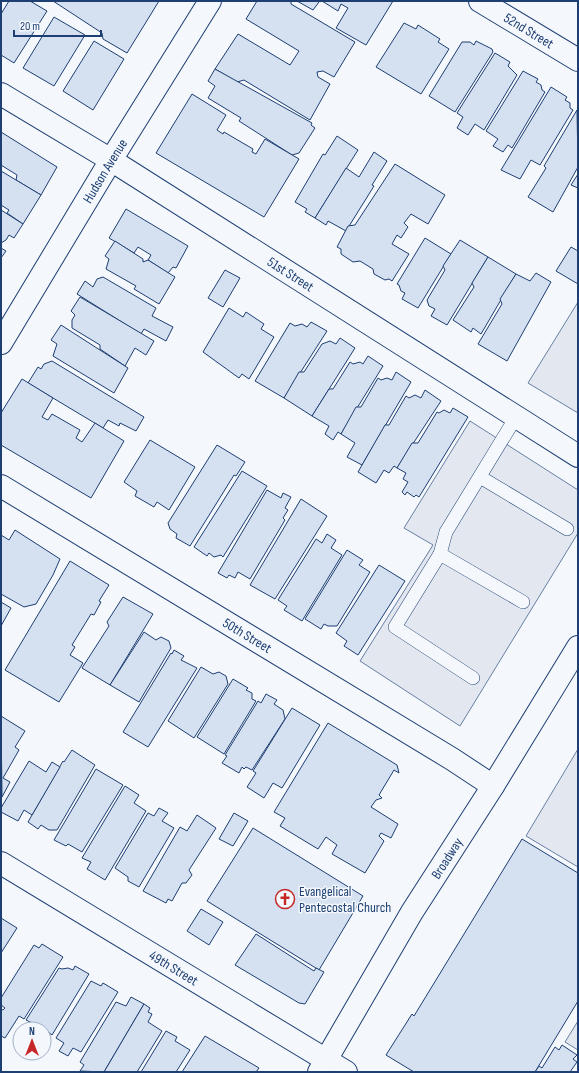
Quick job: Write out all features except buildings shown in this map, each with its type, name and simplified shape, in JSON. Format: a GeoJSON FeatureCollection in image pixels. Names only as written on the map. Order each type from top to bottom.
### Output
{"type":"FeatureCollection","features":[{"type":"Feature","properties":{"kind":"street","name":"Hudson Avenue"},"geometry":{"type":"LineString","coordinates":[[1,343],[111,160],[210,1]]}},
{"type":"Feature","properties":{"kind":"street","name":"52nd Street"},"geometry":{"type":"LineString","coordinates":[[480,1],[578,60]]}},
{"type":"Feature","properties":{"kind":"street","name":"51st Street"},"geometry":{"type":"LineString","coordinates":[[1,94],[111,160],[578,456]]}},
{"type":"Feature","properties":{"kind":"street","name":"50th Street"},"geometry":{"type":"LineString","coordinates":[[1,486],[452,759],[493,786]]}},
{"type":"Feature","properties":{"kind":"street","name":"Broadway"},"geometry":{"type":"LineString","coordinates":[[322,1066],[412,912],[493,786],[578,647]]}},
{"type":"Feature","properties":{"kind":"street","name":"49th Street"},"geometry":{"type":"LineString","coordinates":[[1,863],[322,1066],[346,1072]]}},
{"type":"Feature","properties":{"kind":"lane"},"geometry":{"type":"LineString","coordinates":[[473,678],[395,627],[440,554],[446,532],[516,417]]}},
{"type":"Feature","properties":{"kind":"lane"},"geometry":{"type":"LineString","coordinates":[[480,477],[567,528]]}},
{"type":"Feature","properties":{"kind":"lane"},"geometry":{"type":"LineString","coordinates":[[440,554],[523,602]]}},
{"type":"Feature","properties":{"kind":"shaded area"},"geometry":{"type":"Polygon","coordinates":[[[578,302],[578,413],[528,383],[578,302]]]}},
{"type":"Feature","properties":{"kind":"shaded area"},"geometry":{"type":"Polygon","coordinates":[[[470,421],[578,490],[578,533],[460,726],[360,661],[433,545],[404,528],[470,421]]]}},
{"type":"Feature","properties":{"kind":"shaded area"},"geometry":{"type":"Polygon","coordinates":[[[578,749],[578,867],[526,836],[578,749]]]}},
{"type":"Feature","properties":{"kind":"shaded area"},"geometry":{"type":"Polygon","coordinates":[[[578,1021],[578,1050],[565,1042],[578,1021]]]}},
{"type":"Feature","properties":{"kind":"place","name":"Evangelical Pentecostal Church"},"geometry":{"type":"Point","coordinates":[285,899]}}]}
